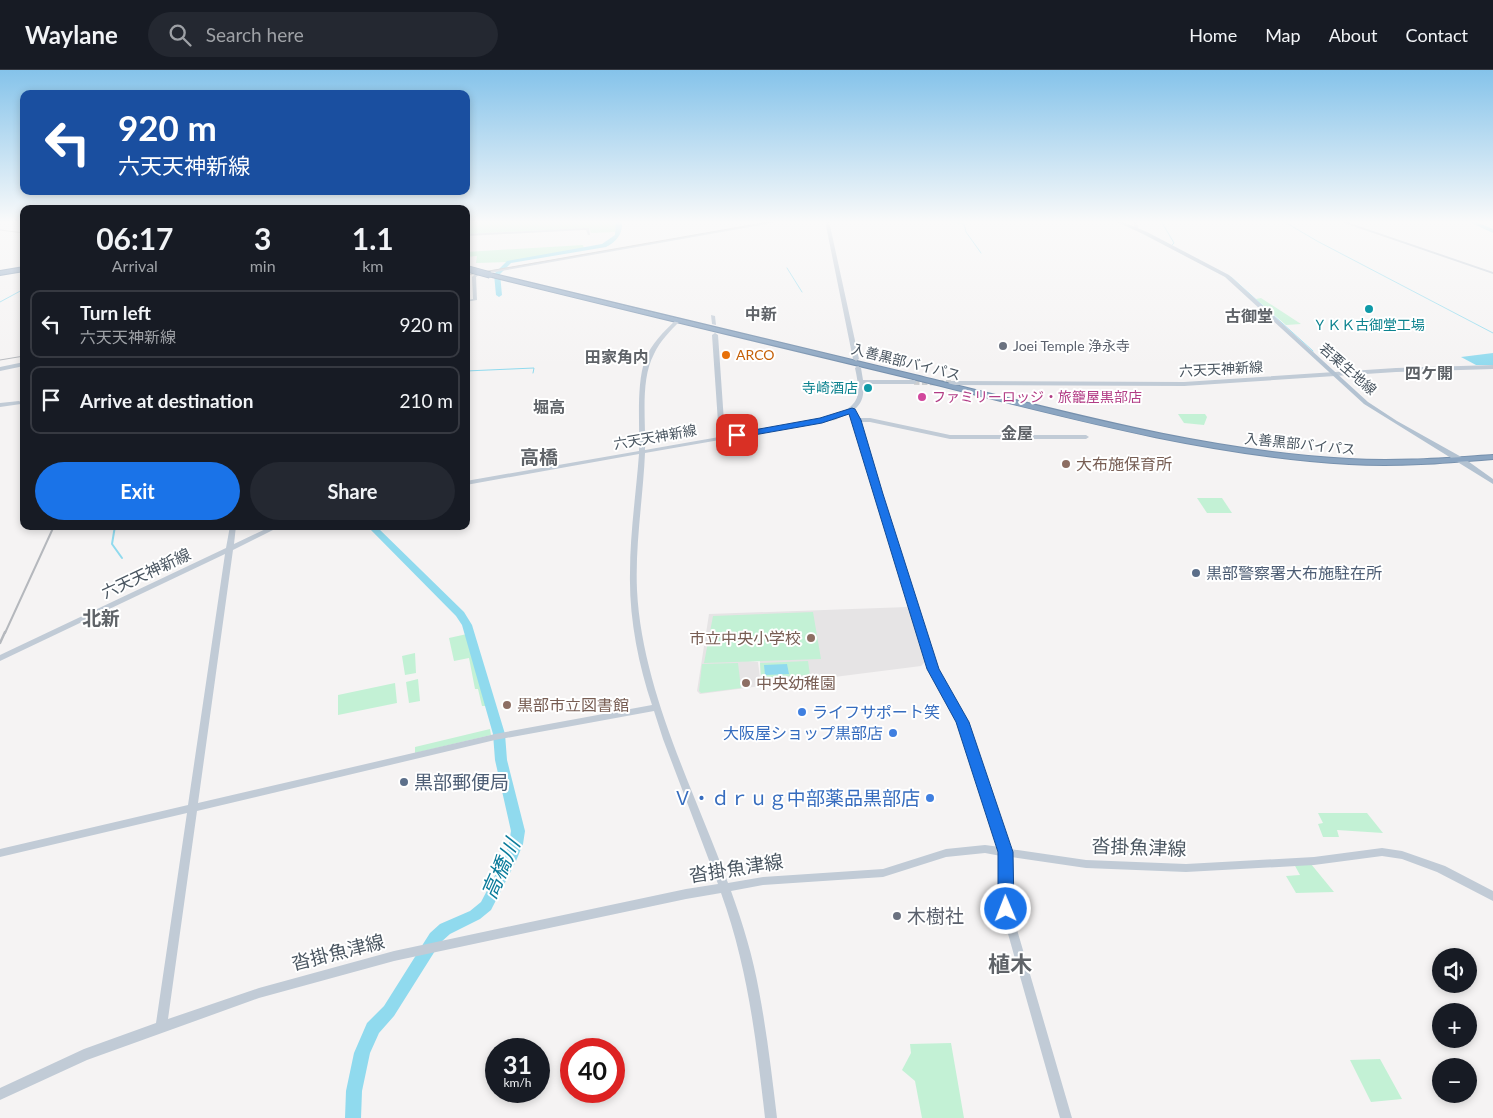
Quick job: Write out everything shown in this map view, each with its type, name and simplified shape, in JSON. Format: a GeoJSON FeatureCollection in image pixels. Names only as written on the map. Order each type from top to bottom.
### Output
{"type":"FeatureCollection","features":[{"type":"Feature","properties":{"kind":"highway"},"geometry":{"type":"LineString","coordinates":[[0,274],[20,270]]}},
{"type":"Feature","properties":{"kind":"highway","name":"入善黒部バイパス"},"geometry":{"type":"LineString","coordinates":[[470,270],[1102,422],[1216,447],[1294,458],[1381,463],[1462,461],[1493,457]]}},
{"type":"Feature","properties":{"kind":"main road","name":"若栗生地線"},"geometry":{"type":"LineString","coordinates":[[1215,270],[1227,276],[1366,403],[1493,482]]}},
{"type":"Feature","properties":{"kind":"street"},"geometry":{"type":"LineString","coordinates":[[470,300],[475,300],[474,276],[501,270]]}},
{"type":"Feature","properties":{"kind":"street"},"geometry":{"type":"LineString","coordinates":[[837,270],[856,359]]}},
{"type":"Feature","properties":{"kind":"street"},"geometry":{"type":"LineString","coordinates":[[713,316],[714,324]]}},
{"type":"Feature","properties":{"kind":"street"},"geometry":{"type":"LineString","coordinates":[[678,320],[655,347],[645,371],[642,452],[633,585],[642,653],[656,707],[725,888],[746,958],[760,1029],[771,1118]]}},
{"type":"Feature","properties":{"kind":"street"},"geometry":{"type":"LineString","coordinates":[[715,335],[722,438]]}},
{"type":"Feature","properties":{"kind":"street"},"geometry":{"type":"LineString","coordinates":[[0,369],[20,365]]}},
{"type":"Feature","properties":{"kind":"street","name":"六天天神新線"},"geometry":{"type":"LineString","coordinates":[[951,383],[1184,384],[1333,374],[1493,367]]}},
{"type":"Feature","properties":{"kind":"street"},"geometry":{"type":"LineString","coordinates":[[858,368],[861,382],[860,399],[852,410],[857,420],[878,494],[933,669],[962,722],[1006,852],[1006,909],[1066,1118]]}},
{"type":"Feature","properties":{"kind":"street"},"geometry":{"type":"LineString","coordinates":[[861,382],[914,382]]}},
{"type":"Feature","properties":{"kind":"street"},"geometry":{"type":"LineString","coordinates":[[0,405],[19,403]]}},
{"type":"Feature","properties":{"kind":"street","name":"六天天神新線"},"geometry":{"type":"LineString","coordinates":[[470,482],[835,418],[852,410]]}},
{"type":"Feature","properties":{"kind":"street"},"geometry":{"type":"LineString","coordinates":[[857,420],[870,420],[950,437],[1086,437]]}},
{"type":"Feature","properties":{"kind":"street"},"geometry":{"type":"LineString","coordinates":[[161,1026],[232,530]]}},
{"type":"Feature","properties":{"kind":"street","name":"六天天神新線"},"geometry":{"type":"LineString","coordinates":[[0,658],[270,530]]}},
{"type":"Feature","properties":{"kind":"street"},"geometry":{"type":"LineString","coordinates":[[0,853],[495,737],[656,707]]}},
{"type":"Feature","properties":{"kind":"street","name":"沓掛魚津線"},"geometry":{"type":"LineString","coordinates":[[0,1094],[84,1055],[161,1026],[295,982],[394,956],[763,881],[883,872],[946,853],[985,849],[1086,864],[1186,868],[1314,861],[1382,852],[1402,855],[1441,869],[1493,896]]}},
{"type":"Feature","properties":{"kind":"shaded area","name":"市立中央小学校"},"geometry":{"type":"Polygon","coordinates":[[[908,607],[925,662],[921,666],[787,683],[786,676],[761,678],[760,661],[748,661],[758,662],[761,686],[700,694],[697,691],[709,614],[908,607]]]}},
{"type":"Feature","properties":{"kind":"green space"},"geometry":{"type":"Polygon","coordinates":[[[1261,298],[1301,324],[1286,325],[1256,299],[1261,298]]]}},
{"type":"Feature","properties":{"kind":"green space"},"geometry":{"type":"Polygon","coordinates":[[[1178,414],[1205,414],[1207,417],[1204,425],[1184,423],[1178,414]]]}},
{"type":"Feature","properties":{"kind":"green space"},"geometry":{"type":"Polygon","coordinates":[[[1197,498],[1222,498],[1232,513],[1207,513],[1197,498]]]}},
{"type":"Feature","properties":{"kind":"green space"},"geometry":{"type":"Polygon","coordinates":[[[813,612],[821,659],[704,663],[713,616],[813,612]]]}},
{"type":"Feature","properties":{"kind":"green space"},"geometry":{"type":"Polygon","coordinates":[[[467,634],[486,706],[482,706],[478,689],[475,689],[469,658],[454,661],[449,638],[467,634]]]}},
{"type":"Feature","properties":{"kind":"green space"},"geometry":{"type":"Polygon","coordinates":[[[415,653],[416,673],[405,675],[402,656],[415,653]]]}},
{"type":"Feature","properties":{"kind":"green space"},"geometry":{"type":"Polygon","coordinates":[[[808,661],[810,675],[761,678],[760,663],[808,661]]]}},
{"type":"Feature","properties":{"kind":"green space"},"geometry":{"type":"Polygon","coordinates":[[[738,663],[741,688],[701,693],[699,691],[702,664],[738,663]]]}},
{"type":"Feature","properties":{"kind":"green space"},"geometry":{"type":"Polygon","coordinates":[[[418,679],[420,701],[409,703],[406,682],[418,679]]]}},
{"type":"Feature","properties":{"kind":"green space"},"geometry":{"type":"Polygon","coordinates":[[[395,683],[397,703],[338,715],[338,695],[395,683]]]}},
{"type":"Feature","properties":{"kind":"green space"},"geometry":{"type":"Polygon","coordinates":[[[490,729],[491,735],[415,753],[415,747],[490,729]]]}},
{"type":"Feature","properties":{"kind":"green space"},"geometry":{"type":"Polygon","coordinates":[[[1318,813],[1367,813],[1383,833],[1337,830],[1339,837],[1323,837],[1318,824],[1323,823],[1318,813]]]}},
{"type":"Feature","properties":{"kind":"green space"},"geometry":{"type":"Polygon","coordinates":[[[1294,864],[1311,864],[1334,892],[1296,893],[1286,876],[1300,875],[1294,864]]]}},
{"type":"Feature","properties":{"kind":"green space"},"geometry":{"type":"Polygon","coordinates":[[[951,1043],[964,1118],[922,1118],[915,1081],[902,1070],[911,1053],[910,1044],[951,1043]]]}},
{"type":"Feature","properties":{"kind":"green space"},"geometry":{"type":"Polygon","coordinates":[[[1380,1059],[1402,1099],[1371,1102],[1350,1060],[1380,1059]]]}},
{"type":"Feature","properties":{"kind":"water"},"geometry":{"type":"Polygon","coordinates":[[[1493,353],[1493,365],[1476,365],[1461,357],[1493,353]]]}},
{"type":"Feature","properties":{"kind":"water"},"geometry":{"type":"Polygon","coordinates":[[[787,664],[789,674],[765,675],[764,665],[787,664]]]}},
{"type":"Feature","properties":{"kind":"waterway"},"geometry":{"type":"LineString","coordinates":[[499,295],[497,274],[501,270]]}},
{"type":"Feature","properties":{"kind":"waterway"},"geometry":{"type":"LineString","coordinates":[[788,270],[802,292]]}},
{"type":"Feature","properties":{"kind":"waterway"},"geometry":{"type":"LineString","coordinates":[[1372,270],[1493,333]]}},
{"type":"Feature","properties":{"kind":"waterway"},"geometry":{"type":"LineString","coordinates":[[1231,277],[1313,351]]}},
{"type":"Feature","properties":{"kind":"waterway"},"geometry":{"type":"LineString","coordinates":[[0,302],[20,291]]}},
{"type":"Feature","properties":{"kind":"waterway"},"geometry":{"type":"LineString","coordinates":[[470,371],[534,368],[533,373]]}},
{"type":"Feature","properties":{"kind":"waterway"},"geometry":{"type":"LineString","coordinates":[[114,530],[112,544],[122,558]]}},
{"type":"Feature","properties":{"kind":"waterway","name":"高橋川"},"geometry":{"type":"LineString","coordinates":[[353,1118],[354,1091],[362,1053],[373,1028],[389,1011],[435,938],[445,929],[475,915],[486,906],[509,861],[516,844],[518,831],[501,760],[499,734],[467,625],[460,614],[375,530]]}},
{"type":"Feature","properties":{"kind":"tunnel"},"geometry":{"type":"LineString","coordinates":[[914,382],[951,383]]}},
{"type":"Feature","properties":{"kind":"railway"},"geometry":{"type":"LineString","coordinates":[[470,274],[495,270]]}},
{"type":"Feature","properties":{"kind":"railway"},"geometry":{"type":"LineString","coordinates":[[0,360],[20,357]]}},
{"type":"Feature","properties":{"kind":"railway"},"geometry":{"type":"LineString","coordinates":[[5,633],[52,530]]}},
{"type":"Feature","properties":{"kind":"railway"},"geometry":{"type":"LineString","coordinates":[[0,643],[5,632]]}},
{"type":"Feature","properties":{"kind":"place","name":"ＹＫＫ古御堂工場"},"geometry":{"type":"Point","coordinates":[1369,309]}},
{"type":"Feature","properties":{"kind":"place","name":"Joei Temple 浄永寺"},"geometry":{"type":"Point","coordinates":[1003,346]}},
{"type":"Feature","properties":{"kind":"place","name":"ARCO"},"geometry":{"type":"Point","coordinates":[726,355]}},
{"type":"Feature","properties":{"kind":"place","name":"寺崎酒店"},"geometry":{"type":"Point","coordinates":[868,388]}},
{"type":"Feature","properties":{"kind":"place","name":"ファミリーロッジ・旅籠屋黒部店"},"geometry":{"type":"Point","coordinates":[922,397]}},
{"type":"Feature","properties":{"kind":"place","name":"大布施保育所"},"geometry":{"type":"Point","coordinates":[1066,464]}},
{"type":"Feature","properties":{"kind":"place","name":"黒部警察署大布施駐在所"},"geometry":{"type":"Point","coordinates":[1196,573]}},
{"type":"Feature","properties":{"kind":"place","name":"市立中央小学校"},"geometry":{"type":"Point","coordinates":[811,638]}},
{"type":"Feature","properties":{"kind":"place","name":"中央幼稚園"},"geometry":{"type":"Point","coordinates":[746,683]}},
{"type":"Feature","properties":{"kind":"place","name":"黒部市立図書館"},"geometry":{"type":"Point","coordinates":[507,705]}},
{"type":"Feature","properties":{"kind":"place","name":"ライフサポート笑"},"geometry":{"type":"Point","coordinates":[802,712]}},
{"type":"Feature","properties":{"kind":"place","name":"大阪屋ショップ黒部店"},"geometry":{"type":"Point","coordinates":[893,733]}},
{"type":"Feature","properties":{"kind":"place","name":"黒部郵便局"},"geometry":{"type":"Point","coordinates":[404,782]}},
{"type":"Feature","properties":{"kind":"place","name":"Ｖ・ｄｒｕｇ中部薬品黒部店"},"geometry":{"type":"Point","coordinates":[930,798]}},
{"type":"Feature","properties":{"kind":"place","name":"木樹社"},"geometry":{"type":"Point","coordinates":[897,916]}},
{"type":"Feature","properties":{"kind":"district","name":"中新"},"geometry":{"type":"Point","coordinates":[761,314]}},
{"type":"Feature","properties":{"kind":"district","name":"古御堂"},"geometry":{"type":"Point","coordinates":[1249,316]}},
{"type":"Feature","properties":{"kind":"district","name":"田家角内"},"geometry":{"type":"Point","coordinates":[617,357]}},
{"type":"Feature","properties":{"kind":"district","name":"四ケ開"},"geometry":{"type":"Point","coordinates":[1429,373]}},
{"type":"Feature","properties":{"kind":"district","name":"堀高"},"geometry":{"type":"Point","coordinates":[549,407]}},
{"type":"Feature","properties":{"kind":"district","name":"金屋"},"geometry":{"type":"Point","coordinates":[1017,433]}},
{"type":"Feature","properties":{"kind":"district","name":"高橋"},"geometry":{"type":"Point","coordinates":[539,457]}},
{"type":"Feature","properties":{"kind":"district","name":"北新"},"geometry":{"type":"Point","coordinates":[101,618]}},
{"type":"Feature","properties":{"kind":"district","name":"植木"},"geometry":{"type":"Point","coordinates":[1010,964]}},
{"type":"Feature","properties":{"kind":"route"},"geometry":{"type":"LineString","coordinates":[[737,435],[835,418],[852,410],[857,420],[912,606],[933,669],[962,722],[1006,852],[1006,909]]}}]}
